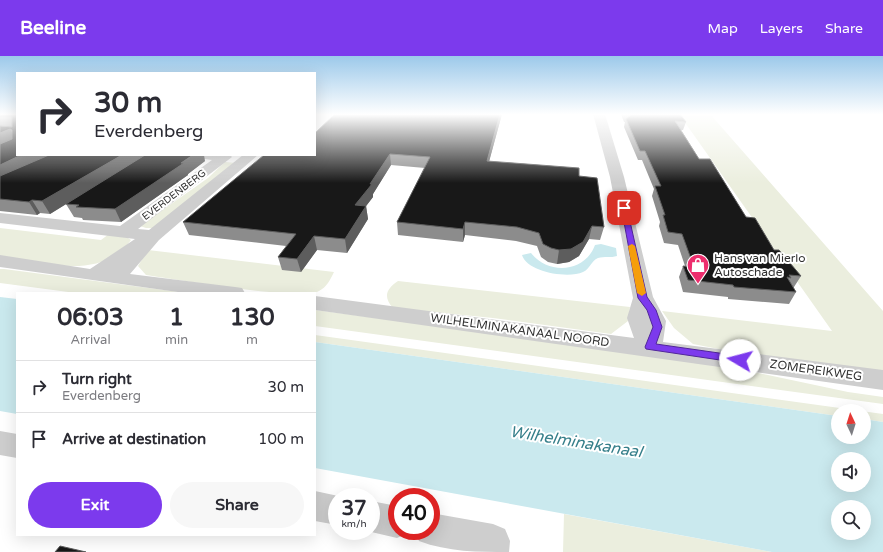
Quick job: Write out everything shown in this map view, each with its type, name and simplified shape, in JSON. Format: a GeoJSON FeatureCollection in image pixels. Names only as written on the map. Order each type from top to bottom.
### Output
{"type":"FeatureCollection","features":[{"type":"Feature","properties":{"kind":"street"},"geometry":{"type":"LineString","coordinates":[[606,137],[617,177],[643,298],[638,307],[637,322],[650,347]]}},
{"type":"Feature","properties":{"kind":"street","name":"EVERDENBERG"},"geometry":{"type":"LineString","coordinates":[[213,156],[249,157]]}},
{"type":"Feature","properties":{"kind":"street","name":"EVERDENBERG"},"geometry":{"type":"LineString","coordinates":[[123,232],[224,157]]}},
{"type":"Feature","properties":{"kind":"street","name":"EVERDENBERG"},"geometry":{"type":"LineString","coordinates":[[104,277],[138,245],[153,236],[249,157]]}},
{"type":"Feature","properties":{"kind":"street"},"geometry":{"type":"LineString","coordinates":[[49,224],[68,211]]}},
{"type":"Feature","properties":{"kind":"street","name":"EVERDENBERG"},"geometry":{"type":"LineString","coordinates":[[0,218],[153,236]]}},
{"type":"Feature","properties":{"kind":"street"},"geometry":{"type":"LineString","coordinates":[[0,261],[104,277],[227,292]]}},
{"type":"Feature","properties":{"kind":"street","name":"WILHELMINAKANAAL NOORD"},"geometry":{"type":"LineString","coordinates":[[316,303],[726,357]]}},
{"type":"Feature","properties":{"kind":"street","name":"ZOMEREIKWEG"},"geometry":{"type":"LineString","coordinates":[[726,357],[883,380]]}},
{"type":"Feature","properties":{"kind":"street"},"geometry":{"type":"LineString","coordinates":[[0,443],[16,446]]}},
{"type":"Feature","properties":{"kind":"street"},"geometry":{"type":"LineString","coordinates":[[316,506],[328,508]]}},
{"type":"Feature","properties":{"kind":"street"},"geometry":{"type":"LineString","coordinates":[[440,531],[493,541],[492,552]]}},
{"type":"Feature","properties":{"kind":"green space"},"geometry":{"type":"Polygon","coordinates":[[[695,137],[730,137],[883,311],[883,373],[739,353],[693,344],[674,328],[662,311],[832,331],[695,137]]]}},
{"type":"Feature","properties":{"kind":"green space"},"geometry":{"type":"Polygon","coordinates":[[[225,162],[236,163],[154,228],[140,226],[208,178],[225,162]]]}},
{"type":"Feature","properties":{"kind":"green space"},"geometry":{"type":"Polygon","coordinates":[[[0,228],[101,240],[109,234],[125,236],[131,240],[118,253],[104,261],[87,265],[52,265],[0,256],[0,228]]]}},
{"type":"Feature","properties":{"kind":"green space"},"geometry":{"type":"Polygon","coordinates":[[[148,250],[334,272],[328,283],[319,291],[276,292],[146,275],[138,266],[148,250]]]}},
{"type":"Feature","properties":{"kind":"green space"},"geometry":{"type":"Polygon","coordinates":[[[0,269],[4,269],[179,292],[68,292],[0,283],[0,269]]]}},
{"type":"Feature","properties":{"kind":"green space"},"geometry":{"type":"Polygon","coordinates":[[[398,281],[630,307],[628,321],[611,334],[493,318],[393,308],[388,300],[387,293],[398,281]]]}},
{"type":"Feature","properties":{"kind":"green space"},"geometry":{"type":"Polygon","coordinates":[[[316,310],[697,360],[848,392],[883,397],[883,404],[316,326],[316,310]]]}},
{"type":"Feature","properties":{"kind":"green space"},"geometry":{"type":"Polygon","coordinates":[[[316,335],[831,407],[831,415],[316,342],[316,335]]]}},
{"type":"Feature","properties":{"kind":"green space"},"geometry":{"type":"Polygon","coordinates":[[[871,412],[883,414],[883,422],[871,420],[871,412]]]}},
{"type":"Feature","properties":{"kind":"green space"},"geometry":{"type":"Polygon","coordinates":[[[564,514],[772,552],[563,552],[564,514]]]}},
{"type":"Feature","properties":{"kind":"water"},"geometry":{"type":"Polygon","coordinates":[[[601,244],[616,248],[617,256],[598,258],[585,271],[576,274],[558,274],[540,270],[525,261],[522,255],[531,253],[538,260],[547,265],[556,268],[566,268],[575,266],[583,261],[590,254],[595,245],[601,244]]]}},
{"type":"Feature","properties":{"kind":"water"},"geometry":{"type":"Polygon","coordinates":[[[0,297],[16,299],[16,414],[0,411],[0,297]]]}},
{"type":"Feature","properties":{"kind":"water","name":"Wilhelminakanaal"},"geometry":{"type":"Polygon","coordinates":[[[316,342],[831,415],[831,444],[871,444],[871,420],[883,422],[883,552],[772,552],[440,491],[440,488],[424,488],[316,468],[316,342]]]}},
{"type":"Feature","properties":{"kind":"building"},"geometry":{"type":"Polygon","coordinates":[[[12,137],[16,137],[16,156],[19,156],[0,165],[0,144],[12,139],[12,137]]]}},
{"type":"Feature","properties":{"kind":"building"},"geometry":{"type":"Polygon","coordinates":[[[316,137],[494,137],[487,161],[579,168],[579,176],[597,178],[604,227],[592,226],[583,242],[571,249],[559,250],[543,244],[539,233],[517,227],[465,222],[463,229],[397,222],[430,157],[390,154],[370,184],[372,184],[355,205],[366,206],[345,239],[314,236],[297,259],[278,257],[296,234],[183,222],[263,156],[316,156],[316,137]]]}},
{"type":"Feature","properties":{"kind":"building"},"geometry":{"type":"Polygon","coordinates":[[[634,137],[685,137],[699,159],[710,159],[746,217],[755,218],[774,250],[779,250],[801,276],[789,275],[791,278],[787,277],[796,292],[734,287],[733,285],[688,280],[683,266],[694,267],[682,234],[668,232],[663,215],[665,215],[655,186],[661,186],[645,151],[640,151],[634,137]]]}},
{"type":"Feature","properties":{"kind":"building"},"geometry":{"type":"Polygon","coordinates":[[[47,156],[120,156],[42,201],[32,200],[29,202],[0,199],[0,176],[47,156]]]}},
{"type":"Feature","properties":{"kind":"building"},"geometry":{"type":"Polygon","coordinates":[[[143,156],[192,156],[181,163],[184,163],[115,209],[76,207],[79,205],[66,204],[143,156]]]}},
{"type":"Feature","properties":{"kind":"building"},"geometry":{"type":"Polygon","coordinates":[[[60,546],[86,552],[55,552],[60,546]]]}},
{"type":"Feature","properties":{"kind":"slow traffic"},"geometry":{"type":"LineString","coordinates":[[632,246],[642,293]]}},
{"type":"Feature","properties":{"kind":"place","name":"Hans van Mierlo Autoschade"},"geometry":{"type":"Point","coordinates":[698,284]}},
{"type":"Feature","properties":{"kind":"route"},"geometry":{"type":"LineString","coordinates":[[624,208],[643,298],[652,310],[657,327],[650,347],[740,360]]}}]}
